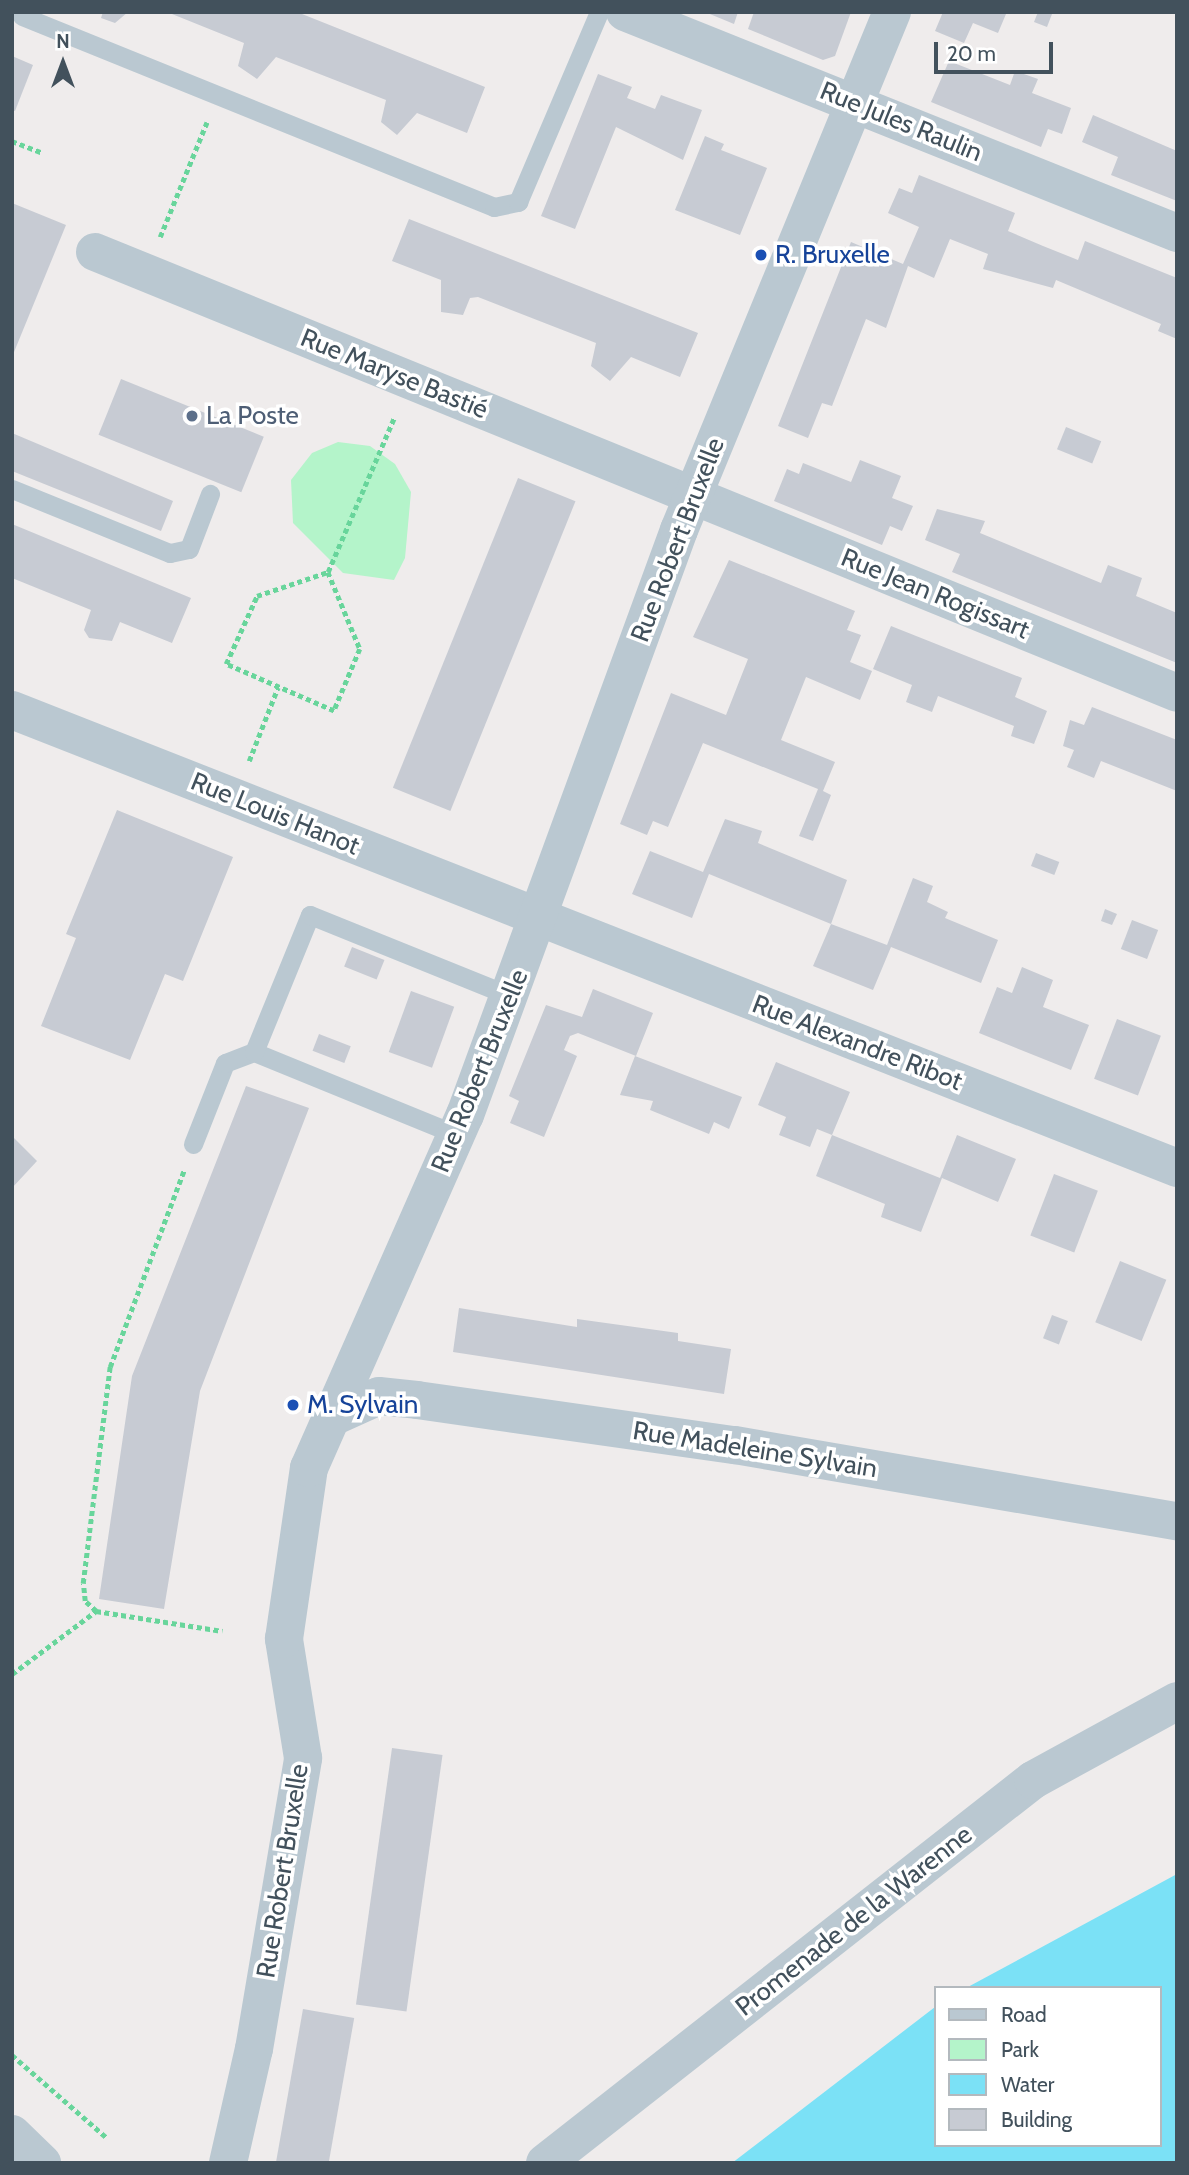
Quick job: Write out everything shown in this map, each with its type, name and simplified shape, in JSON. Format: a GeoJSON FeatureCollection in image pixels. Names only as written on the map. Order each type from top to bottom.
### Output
{"type":"FeatureCollection","features":[{"type":"Feature","properties":{"kind":"street","name":"Rue Jules Raulin"},"geometry":{"type":"LineString","coordinates":[[625,12],[1177,233]]}},
{"type":"Feature","properties":{"kind":"street","name":"Rue Robert Bruxelle"},"geometry":{"type":"LineString","coordinates":[[228,2163],[254,2049],[303,1758],[284,1639],[310,1468],[457,1135],[693,496],[892,12]]}},
{"type":"Feature","properties":{"kind":"street","name":"Rue Maryse Bastié"},"geometry":{"type":"LineString","coordinates":[[95,253],[693,496]]}},
{"type":"Feature","properties":{"kind":"street","name":"Rue Jean Rogissart"},"geometry":{"type":"LineString","coordinates":[[693,496],[1177,693]]}},
{"type":"Feature","properties":{"kind":"street","name":"Rue Louis Hanot"},"geometry":{"type":"LineString","coordinates":[[12,710],[538,918]]}},
{"type":"Feature","properties":{"kind":"street","name":"Rue Alexandre Ribot"},"geometry":{"type":"LineString","coordinates":[[538,918],[1177,1168]]}},
{"type":"Feature","properties":{"kind":"street","name":"Rue Madeleine Sylvain"},"geometry":{"type":"LineString","coordinates":[[335,1416],[379,1396],[417,1400],[735,1445],[1177,1521]]}},
{"type":"Feature","properties":{"kind":"street","name":"Promenade de la Warenne"},"geometry":{"type":"LineString","coordinates":[[545,2163],[1033,1780],[1177,1701]]}},
{"type":"Feature","properties":{"kind":"street"},"geometry":{"type":"LineString","coordinates":[[12,2134],[42,2163]]}},
{"type":"Feature","properties":{"kind":"lane"},"geometry":{"type":"LineString","coordinates":[[22,16],[494,207],[518,202],[599,12]]}},
{"type":"Feature","properties":{"kind":"lane"},"geometry":{"type":"LineString","coordinates":[[12,489],[170,552],[189,549],[210,494]]}},
{"type":"Feature","properties":{"kind":"lane"},"geometry":{"type":"LineString","coordinates":[[254,1052],[310,915],[510,996]]}},
{"type":"Feature","properties":{"kind":"lane"},"geometry":{"type":"LineString","coordinates":[[193,1144],[225,1063],[254,1052],[457,1135]]}},
{"type":"Feature","properties":{"kind":"path"},"geometry":{"type":"LineString","coordinates":[[145,273],[218,95]]}},
{"type":"Feature","properties":{"kind":"path"},"geometry":{"type":"LineString","coordinates":[[12,141],[43,153]]}},
{"type":"Feature","properties":{"kind":"path"},"geometry":{"type":"LineString","coordinates":[[328,572],[257,596],[226,664],[334,710],[360,649],[328,572],[394,418]]}},
{"type":"Feature","properties":{"kind":"path"},"geometry":{"type":"LineString","coordinates":[[246,768],[278,687]]}},
{"type":"Feature","properties":{"kind":"path"},"geometry":{"type":"LineString","coordinates":[[193,1144],[110,1367],[83,1583],[85,1601],[96,1611],[222,1630]]}},
{"type":"Feature","properties":{"kind":"path"},"geometry":{"type":"LineString","coordinates":[[12,1674],[96,1611]]}},
{"type":"Feature","properties":{"kind":"path"},"geometry":{"type":"LineString","coordinates":[[12,2054],[106,2137]]}},
{"type":"Feature","properties":{"kind":"green space"},"geometry":{"type":"Polygon","coordinates":[[[338,442],[370,446],[395,464],[411,492],[405,558],[394,580],[343,573],[293,523],[291,480],[312,453],[338,442]]]}},
{"type":"Feature","properties":{"kind":"water"},"geometry":{"type":"Polygon","coordinates":[[[1177,1874],[1177,2163],[732,2163],[934,2008],[934,2147],[1161,2147],[1161,1986],[970,1986],[1177,1874]]]}},
{"type":"Feature","properties":{"kind":"building"},"geometry":{"type":"Polygon","coordinates":[[[103,12],[128,12],[115,23],[101,18],[103,12]]]}},
{"type":"Feature","properties":{"kind":"building"},"geometry":{"type":"Polygon","coordinates":[[[167,12],[297,12],[485,87],[467,133],[417,113],[397,135],[381,122],[386,100],[276,57],[257,79],[238,66],[244,43],[167,12]]]}},
{"type":"Feature","properties":{"kind":"building"},"geometry":{"type":"Polygon","coordinates":[[[705,12],[738,12],[734,24],[705,12]]]}},
{"type":"Feature","properties":{"kind":"building"},"geometry":{"type":"Polygon","coordinates":[[[754,12],[851,12],[835,56],[823,60],[748,29],[754,12]]]}},
{"type":"Feature","properties":{"kind":"building"},"geometry":{"type":"Polygon","coordinates":[[[943,12],[1006,14],[998,33],[973,23],[964,43],[935,31],[943,12]]]}},
{"type":"Feature","properties":{"kind":"building"},"geometry":{"type":"Polygon","coordinates":[[[1038,12],[1052,14],[1047,27],[1034,22],[1038,12]]]}},
{"type":"Feature","properties":{"kind":"building"},"geometry":{"type":"Polygon","coordinates":[[[12,56],[33,65],[15,111],[12,110],[12,56]]]}},
{"type":"Feature","properties":{"kind":"building"},"geometry":{"type":"Polygon","coordinates":[[[949,61],[1010,85],[1015,71],[1038,79],[1032,93],[1071,108],[1062,134],[1048,129],[1041,147],[931,102],[949,61]]]}},
{"type":"Feature","properties":{"kind":"building"},"geometry":{"type":"Polygon","coordinates":[[[598,74],[632,87],[627,98],[655,109],[661,95],[702,110],[683,160],[616,127],[575,229],[541,216],[598,74]]]}},
{"type":"Feature","properties":{"kind":"building"},"geometry":{"type":"Polygon","coordinates":[[[1093,115],[1177,151],[1177,201],[1111,175],[1118,157],[1082,142],[1093,115]]]}},
{"type":"Feature","properties":{"kind":"building"},"geometry":{"type":"Polygon","coordinates":[[[705,136],[724,144],[721,150],[767,168],[740,235],[675,210],[705,136]]]}},
{"type":"Feature","properties":{"kind":"building"},"geometry":{"type":"Polygon","coordinates":[[[919,175],[1015,213],[1008,231],[1078,260],[1085,241],[1177,278],[1177,339],[1158,331],[1161,324],[1056,280],[1053,288],[983,269],[988,254],[950,239],[934,278],[908,266],[886,328],[866,319],[832,406],[822,403],[808,438],[778,426],[851,242],[903,264],[919,227],[888,213],[899,188],[912,193],[919,175]]]}},
{"type":"Feature","properties":{"kind":"building"},"geometry":{"type":"Polygon","coordinates":[[[12,203],[66,225],[12,357],[12,203]]]}},
{"type":"Feature","properties":{"kind":"building"},"geometry":{"type":"Polygon","coordinates":[[[409,219],[698,333],[680,377],[631,357],[610,381],[591,366],[596,343],[478,297],[470,298],[463,315],[441,312],[441,280],[392,261],[409,219]]]}},
{"type":"Feature","properties":{"kind":"building"},"geometry":{"type":"Polygon","coordinates":[[[121,379],[264,437],[241,492],[99,435],[121,379]]]}},
{"type":"Feature","properties":{"kind":"building"},"geometry":{"type":"Polygon","coordinates":[[[1066,427],[1101,441],[1092,463],[1057,449],[1066,427]]]}},
{"type":"Feature","properties":{"kind":"building"},"geometry":{"type":"Polygon","coordinates":[[[12,433],[173,501],[161,531],[12,471],[12,433]]]}},
{"type":"Feature","properties":{"kind":"building"},"geometry":{"type":"Polygon","coordinates":[[[860,460],[901,476],[892,498],[913,506],[902,531],[890,526],[882,545],[774,501],[787,469],[799,474],[803,463],[851,482],[860,460]]]}},
{"type":"Feature","properties":{"kind":"building"},"geometry":{"type":"Polygon","coordinates":[[[518,478],[575,501],[450,811],[393,788],[518,478]]]}},
{"type":"Feature","properties":{"kind":"building"},"geometry":{"type":"Polygon","coordinates":[[[937,509],[985,521],[980,533],[1101,583],[1108,565],[1142,578],[1136,596],[1177,613],[1177,663],[952,572],[960,554],[925,540],[937,509]]]}},
{"type":"Feature","properties":{"kind":"building"},"geometry":{"type":"Polygon","coordinates":[[[12,524],[191,598],[172,643],[120,622],[112,641],[89,638],[84,630],[91,610],[12,578],[12,524]]]}},
{"type":"Feature","properties":{"kind":"building"},"geometry":{"type":"Polygon","coordinates":[[[729,560],[855,611],[847,630],[861,635],[850,662],[872,671],[860,700],[806,677],[781,740],[835,762],[823,791],[831,795],[813,841],[799,836],[818,789],[703,743],[668,827],[653,821],[647,835],[620,824],[671,693],[726,715],[748,659],[693,637],[729,560]]]}},
{"type":"Feature","properties":{"kind":"building"},"geometry":{"type":"Polygon","coordinates":[[[891,626],[1022,678],[1015,697],[1047,711],[1034,744],[1011,736],[1014,726],[938,696],[932,712],[906,702],[912,685],[873,669],[891,626]]]}},
{"type":"Feature","properties":{"kind":"building"},"geometry":{"type":"Polygon","coordinates":[[[1092,707],[1177,740],[1177,791],[1101,761],[1094,778],[1067,767],[1074,750],[1063,746],[1070,720],[1084,725],[1092,707]]]}},
{"type":"Feature","properties":{"kind":"building"},"geometry":{"type":"Polygon","coordinates":[[[117,810],[233,857],[183,981],[165,974],[130,1060],[41,1026],[76,938],[66,934],[117,810]]]}},
{"type":"Feature","properties":{"kind":"building"},"geometry":{"type":"Polygon","coordinates":[[[725,819],[762,831],[758,843],[847,880],[831,924],[709,874],[692,918],[632,894],[650,851],[703,872],[725,819]]]}},
{"type":"Feature","properties":{"kind":"building"},"geometry":{"type":"Polygon","coordinates":[[[1036,853],[1059,862],[1054,875],[1031,866],[1036,853]]]}},
{"type":"Feature","properties":{"kind":"building"},"geometry":{"type":"Polygon","coordinates":[[[913,878],[933,886],[927,902],[948,912],[945,918],[998,940],[981,983],[891,947],[873,990],[813,966],[831,924],[887,945],[913,878]]]}},
{"type":"Feature","properties":{"kind":"building"},"geometry":{"type":"Polygon","coordinates":[[[1105,909],[1117,914],[1112,925],[1101,921],[1105,909]]]}},
{"type":"Feature","properties":{"kind":"building"},"geometry":{"type":"Polygon","coordinates":[[[1132,920],[1158,930],[1147,959],[1121,949],[1132,920]]]}},
{"type":"Feature","properties":{"kind":"building"},"geometry":{"type":"Polygon","coordinates":[[[352,947],[384,960],[377,980],[344,966],[352,947]]]}},
{"type":"Feature","properties":{"kind":"building"},"geometry":{"type":"Polygon","coordinates":[[[1022,967],[1053,980],[1043,1007],[1089,1025],[1071,1070],[979,1033],[997,987],[1012,993],[1022,967]]]}},
{"type":"Feature","properties":{"kind":"building"},"geometry":{"type":"Polygon","coordinates":[[[593,989],[653,1013],[636,1056],[578,1033],[570,1036],[564,1050],[577,1056],[544,1137],[510,1123],[519,1101],[509,1096],[546,1005],[582,1017],[593,989]]]}},
{"type":"Feature","properties":{"kind":"building"},"geometry":{"type":"Polygon","coordinates":[[[411,991],[454,1007],[432,1068],[389,1052],[411,991]]]}},
{"type":"Feature","properties":{"kind":"building"},"geometry":{"type":"Polygon","coordinates":[[[1117,1019],[1161,1036],[1138,1096],[1094,1079],[1117,1019]]]}},
{"type":"Feature","properties":{"kind":"building"},"geometry":{"type":"Polygon","coordinates":[[[319,1034],[351,1046],[344,1063],[313,1051],[319,1034]]]}},
{"type":"Feature","properties":{"kind":"building"},"geometry":{"type":"Polygon","coordinates":[[[635,1056],[742,1097],[729,1129],[714,1122],[709,1134],[650,1110],[653,1101],[620,1095],[635,1056]]]}},
{"type":"Feature","properties":{"kind":"building"},"geometry":{"type":"Polygon","coordinates":[[[776,1062],[850,1092],[832,1135],[817,1129],[810,1147],[779,1135],[786,1117],[758,1105],[776,1062]]]}},
{"type":"Feature","properties":{"kind":"building"},"geometry":{"type":"Polygon","coordinates":[[[246,1086],[309,1108],[200,1391],[164,1609],[99,1599],[132,1376],[246,1086]]]}},
{"type":"Feature","properties":{"kind":"building"},"geometry":{"type":"Polygon","coordinates":[[[832,1135],[940,1178],[957,1135],[1016,1159],[998,1202],[942,1178],[921,1232],[881,1217],[885,1204],[816,1176],[832,1135]]]}},
{"type":"Feature","properties":{"kind":"building"},"geometry":{"type":"Polygon","coordinates":[[[12,1136],[37,1161],[12,1188],[12,1136]]]}},
{"type":"Feature","properties":{"kind":"building"},"geometry":{"type":"Polygon","coordinates":[[[1054,1174],[1098,1191],[1074,1252],[1030,1236],[1054,1174]]]}},
{"type":"Feature","properties":{"kind":"building"},"geometry":{"type":"Polygon","coordinates":[[[1120,1261],[1166,1280],[1142,1341],[1095,1322],[1120,1261]]]}},
{"type":"Feature","properties":{"kind":"building"},"geometry":{"type":"Polygon","coordinates":[[[459,1308],[577,1327],[577,1319],[678,1333],[678,1341],[731,1349],[724,1394],[453,1352],[459,1308]]]}},
{"type":"Feature","properties":{"kind":"building"},"geometry":{"type":"Polygon","coordinates":[[[1052,1315],[1068,1321],[1059,1344],[1043,1338],[1052,1315]]]}},
{"type":"Feature","properties":{"kind":"building"},"geometry":{"type":"Polygon","coordinates":[[[392,1748],[443,1755],[406,2012],[356,2004],[392,1748]]]}},
{"type":"Feature","properties":{"kind":"building"},"geometry":{"type":"Polygon","coordinates":[[[303,2009],[354,2018],[329,2163],[276,2163],[303,2009]]]}},
{"type":"Feature","properties":{"kind":"place","name":"R. Bruxelle"},"geometry":{"type":"Point","coordinates":[761,255]}},
{"type":"Feature","properties":{"kind":"place","name":"La Poste"},"geometry":{"type":"Point","coordinates":[192,416]}},
{"type":"Feature","properties":{"kind":"place","name":"M. Sylvain"},"geometry":{"type":"Point","coordinates":[293,1405]}}]}
